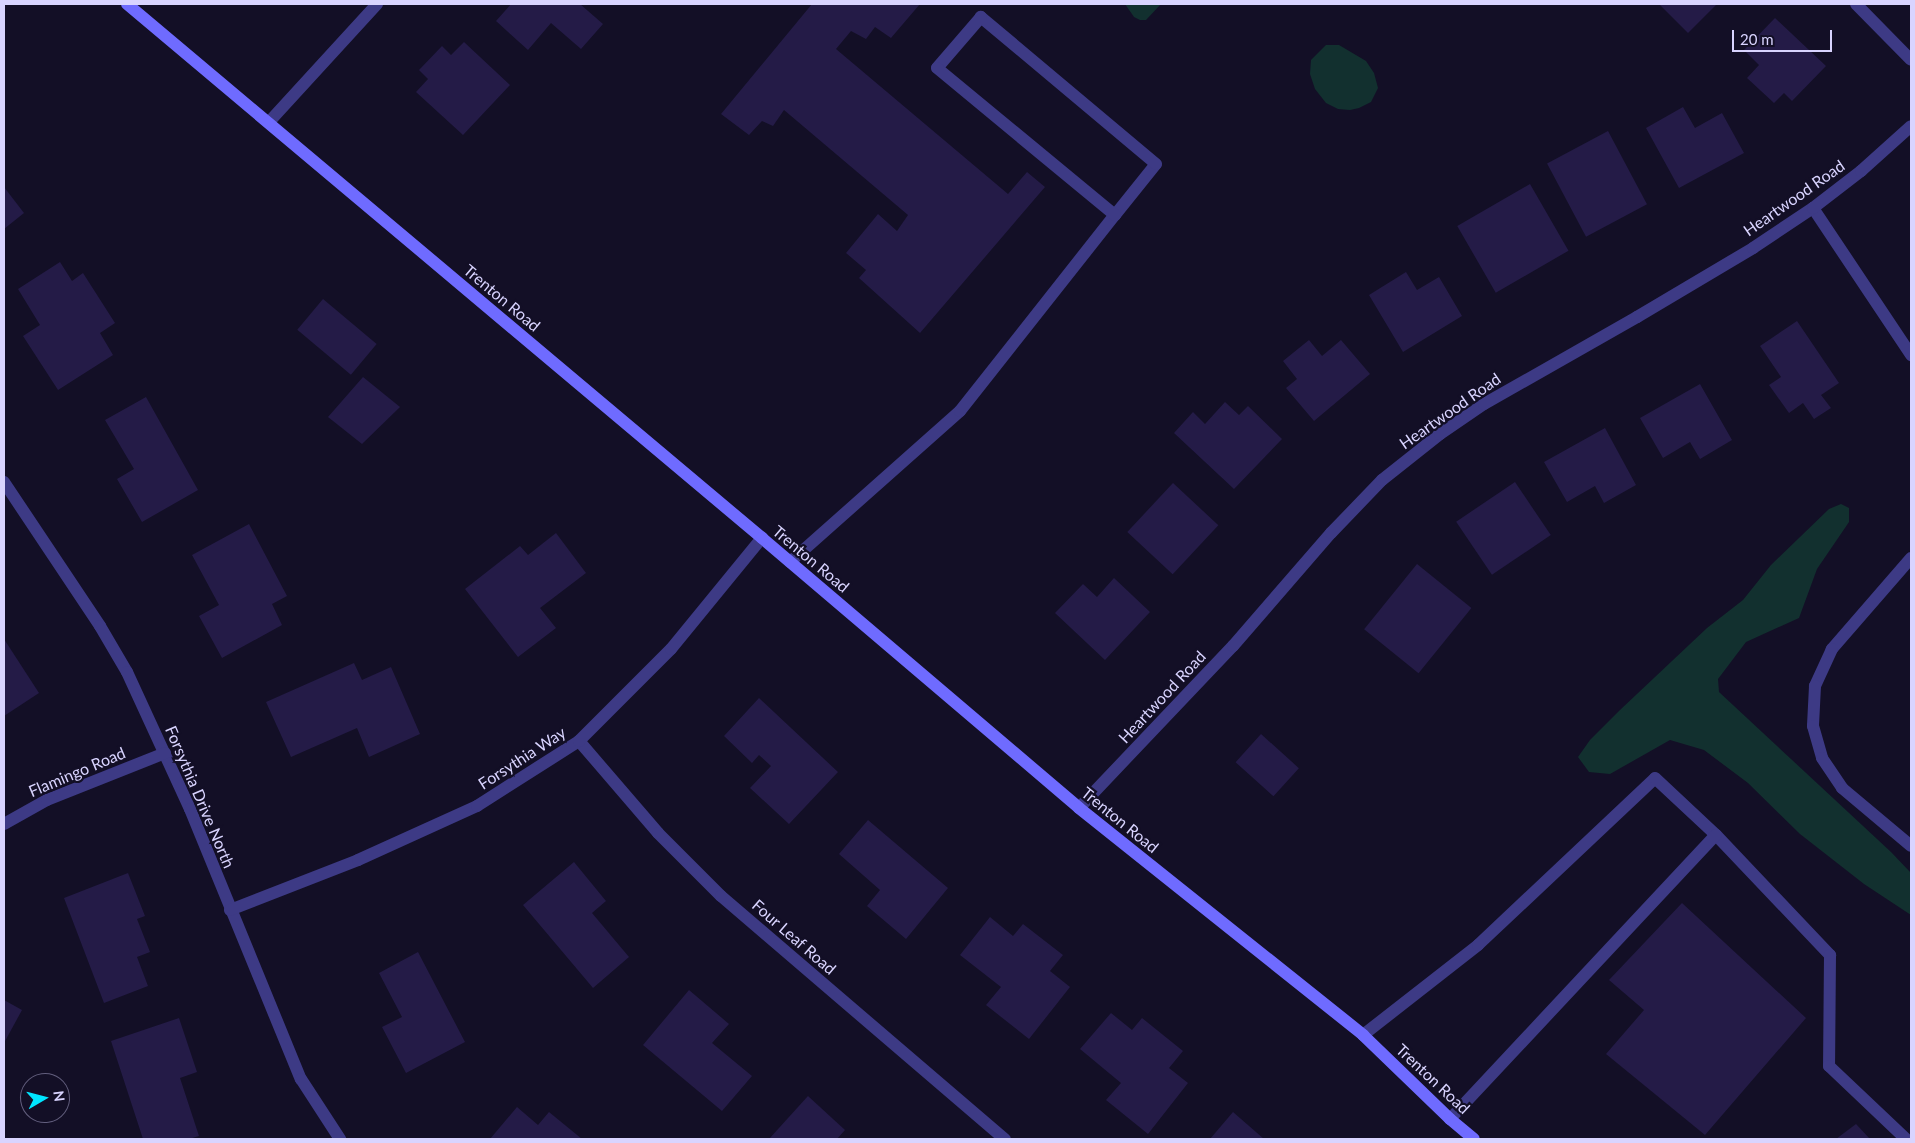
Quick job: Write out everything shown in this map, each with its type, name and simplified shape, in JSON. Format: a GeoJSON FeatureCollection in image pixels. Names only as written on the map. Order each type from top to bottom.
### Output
{"type":"FeatureCollection","features":[{"type":"Feature","properties":{"kind":"main road","name":"Trenton Road"},"geometry":{"type":"LineString","coordinates":[[127,4],[762,538],[1079,808],[1363,1035],[1450,1119],[1474,1139]]}},
{"type":"Feature","properties":{"kind":"street"},"geometry":{"type":"LineString","coordinates":[[269,122],[377,4]]}},
{"type":"Feature","properties":{"kind":"street"},"geometry":{"type":"LineString","coordinates":[[1856,4],[1911,60]]}},
{"type":"Feature","properties":{"kind":"street"},"geometry":{"type":"LineString","coordinates":[[790,562],[960,411],[1115,216],[1156,164],[981,17],[937,68],[1115,216]]}},
{"type":"Feature","properties":{"kind":"street","name":"Heartwood Road"},"geometry":{"type":"LineString","coordinates":[[1079,808],[1233,646],[1332,533],[1389,474],[1440,434],[1484,404],[1754,248],[1861,171],[1911,126]]}},
{"type":"Feature","properties":{"kind":"street"},"geometry":{"type":"LineString","coordinates":[[1812,208],[1911,354]]}},
{"type":"Feature","properties":{"kind":"street","name":"Forsythia Drive North"},"geometry":{"type":"LineString","coordinates":[[4,482],[100,626],[127,672],[165,753],[301,1079],[340,1139]]}},
{"type":"Feature","properties":{"kind":"street","name":"Forsythia Way"},"geometry":{"type":"LineString","coordinates":[[230,910],[358,860],[477,806],[579,741],[671,649],[762,538]]}},
{"type":"Feature","properties":{"kind":"street"},"geometry":{"type":"LineString","coordinates":[[1911,558],[1832,649],[1815,686],[1813,726],[1822,758],[1842,788],[1911,846]]}},
{"type":"Feature","properties":{"kind":"street","name":"Four Leaf Road"},"geometry":{"type":"LineString","coordinates":[[579,741],[658,833],[721,896],[1005,1139]]}},
{"type":"Feature","properties":{"kind":"street","name":"Flamingo Road"},"geometry":{"type":"LineString","coordinates":[[4,824],[47,800],[165,753]]}},
{"type":"Feature","properties":{"kind":"street"},"geometry":{"type":"LineString","coordinates":[[1363,1035],[1478,945],[1655,778],[1716,835],[1830,955],[1828,1066],[1906,1139]]}},
{"type":"Feature","properties":{"kind":"street"},"geometry":{"type":"LineString","coordinates":[[1450,1119],[1716,835]]}},
{"type":"Feature","properties":{"kind":"green space"},"geometry":{"type":"Polygon","coordinates":[[[1125,4],[1161,4],[1146,20],[1140,20],[1134,17],[1125,4]]]}},
{"type":"Feature","properties":{"kind":"green space"},"geometry":{"type":"Polygon","coordinates":[[[1326,45],[1339,45],[1366,61],[1374,73],[1378,88],[1371,102],[1350,110],[1338,109],[1326,103],[1315,89],[1310,74],[1311,60],[1326,45]]]}},
{"type":"Feature","properties":{"kind":"green space"},"geometry":{"type":"Polygon","coordinates":[[[1841,504],[1849,508],[1849,522],[1817,569],[1799,618],[1746,642],[1718,679],[1719,692],[1891,852],[1911,873],[1911,915],[1864,884],[1800,834],[1748,783],[1704,750],[1670,740],[1610,774],[1589,772],[1578,757],[1590,740],[1620,710],[1707,628],[1743,600],[1771,565],[1829,509],[1841,504]]]}},
{"type":"Feature","properties":{"kind":"building"},"geometry":{"type":"Polygon","coordinates":[[[511,4],[580,4],[603,24],[581,49],[551,23],[528,50],[496,21],[511,4]]]}},
{"type":"Feature","properties":{"kind":"building"},"geometry":{"type":"Polygon","coordinates":[[[812,4],[920,4],[891,38],[875,27],[866,39],[851,31],[836,49],[1008,194],[1027,172],[1045,187],[920,333],[859,278],[866,270],[846,253],[878,214],[897,231],[908,215],[784,110],[773,126],[762,121],[749,135],[721,114],[812,4]]]}},
{"type":"Feature","properties":{"kind":"building"},"geometry":{"type":"Polygon","coordinates":[[[1659,4],[1717,4],[1688,33],[1659,4]]]}},
{"type":"Feature","properties":{"kind":"building"},"geometry":{"type":"Polygon","coordinates":[[[1775,18],[1826,66],[1792,101],[1784,93],[1774,103],[1747,78],[1759,65],[1744,50],[1775,18]]]}},
{"type":"Feature","properties":{"kind":"building"},"geometry":{"type":"Polygon","coordinates":[[[464,42],[510,85],[463,135],[416,92],[428,79],[419,70],[442,46],[451,55],[464,42]]]}},
{"type":"Feature","properties":{"kind":"building"},"geometry":{"type":"Polygon","coordinates":[[[1683,107],[1695,128],[1722,113],[1744,153],[1679,188],[1646,128],[1683,107]]]}},
{"type":"Feature","properties":{"kind":"building"},"geometry":{"type":"Polygon","coordinates":[[[1608,131],[1647,204],[1586,237],[1547,163],[1608,131]]]}},
{"type":"Feature","properties":{"kind":"building"},"geometry":{"type":"Polygon","coordinates":[[[1530,184],[1569,251],[1496,293],[1457,226],[1530,184]]]}},
{"type":"Feature","properties":{"kind":"building"},"geometry":{"type":"Polygon","coordinates":[[[4,187],[24,213],[4,229],[4,187]]]}},
{"type":"Feature","properties":{"kind":"building"},"geometry":{"type":"Polygon","coordinates":[[[60,262],[72,281],[83,273],[115,323],[100,333],[113,355],[58,390],[23,336],[40,325],[18,289],[60,262]]]}},
{"type":"Feature","properties":{"kind":"building"},"geometry":{"type":"Polygon","coordinates":[[[1406,272],[1417,290],[1439,277],[1462,316],[1403,352],[1369,295],[1406,272]]]}},
{"type":"Feature","properties":{"kind":"building"},"geometry":{"type":"Polygon","coordinates":[[[323,299],[377,344],[351,375],[297,330],[323,299]]]}},
{"type":"Feature","properties":{"kind":"building"},"geometry":{"type":"Polygon","coordinates":[[[1797,321],[1839,383],[1821,395],[1831,408],[1814,419],[1803,403],[1789,413],[1769,385],[1781,377],[1760,346],[1797,321]]]}},
{"type":"Feature","properties":{"kind":"building"},"geometry":{"type":"Polygon","coordinates":[[[1309,340],[1322,356],[1341,340],[1370,374],[1314,421],[1286,388],[1297,379],[1283,361],[1309,340]]]}},
{"type":"Feature","properties":{"kind":"building"},"geometry":{"type":"Polygon","coordinates":[[[363,377],[400,407],[362,444],[328,417],[363,377]]]}},
{"type":"Feature","properties":{"kind":"building"},"geometry":{"type":"Polygon","coordinates":[[[1700,384],[1732,440],[1700,459],[1690,442],[1663,458],[1640,418],[1700,384]]]}},
{"type":"Feature","properties":{"kind":"building"},"geometry":{"type":"Polygon","coordinates":[[[146,397],[198,490],[142,522],[117,479],[134,469],[105,420],[146,397]]]}},
{"type":"Feature","properties":{"kind":"building"},"geometry":{"type":"Polygon","coordinates":[[[1225,402],[1239,415],[1248,406],[1282,439],[1234,489],[1174,433],[1193,412],[1205,424],[1225,402]]]}},
{"type":"Feature","properties":{"kind":"building"},"geometry":{"type":"Polygon","coordinates":[[[1605,428],[1636,485],[1604,503],[1595,486],[1567,502],[1544,462],[1605,428]]]}},
{"type":"Feature","properties":{"kind":"building"},"geometry":{"type":"Polygon","coordinates":[[[1515,482],[1551,535],[1492,575],[1456,522],[1515,482]]]}},
{"type":"Feature","properties":{"kind":"building"},"geometry":{"type":"Polygon","coordinates":[[[1173,483],[1218,525],[1173,574],[1127,532],[1173,483]]]}},
{"type":"Feature","properties":{"kind":"building"},"geometry":{"type":"Polygon","coordinates":[[[249,524],[287,596],[272,604],[282,625],[222,658],[199,616],[219,605],[192,555],[249,524]]]}},
{"type":"Feature","properties":{"kind":"building"},"geometry":{"type":"Polygon","coordinates":[[[556,533],[586,573],[540,608],[556,628],[518,657],[465,589],[520,546],[528,555],[556,533]]]}},
{"type":"Feature","properties":{"kind":"building"},"geometry":{"type":"Polygon","coordinates":[[[1417,564],[1471,608],[1419,673],[1364,629],[1417,564]]]}},
{"type":"Feature","properties":{"kind":"building"},"geometry":{"type":"Polygon","coordinates":[[[1114,578],[1150,612],[1105,660],[1055,613],[1083,584],[1097,597],[1114,578]]]}},
{"type":"Feature","properties":{"kind":"building"},"geometry":{"type":"Polygon","coordinates":[[[4,639],[39,693],[4,716],[4,639]]]}},
{"type":"Feature","properties":{"kind":"building"},"geometry":{"type":"Polygon","coordinates":[[[354,663],[362,680],[391,667],[420,734],[369,757],[357,728],[291,757],[266,702],[354,663]]]}},
{"type":"Feature","properties":{"kind":"building"},"geometry":{"type":"Polygon","coordinates":[[[759,698],[838,772],[789,824],[750,788],[771,766],[759,755],[752,763],[724,736],[759,698]]]}},
{"type":"Feature","properties":{"kind":"building"},"geometry":{"type":"Polygon","coordinates":[[[1261,734],[1299,768],[1273,796],[1236,762],[1261,734]]]}},
{"type":"Feature","properties":{"kind":"building"},"geometry":{"type":"Polygon","coordinates":[[[868,820],[948,888],[906,939],[867,906],[880,890],[839,854],[868,820]]]}},
{"type":"Feature","properties":{"kind":"building"},"geometry":{"type":"Polygon","coordinates":[[[574,862],[606,901],[592,913],[629,957],[593,988],[523,905],[574,862]]]}},
{"type":"Feature","properties":{"kind":"building"},"geometry":{"type":"Polygon","coordinates":[[[128,873],[145,916],[137,919],[150,952],[137,957],[148,986],[104,1003],[64,898],[128,873]]]}},
{"type":"Feature","properties":{"kind":"building"},"geometry":{"type":"Polygon","coordinates":[[[1682,903],[1806,1018],[1705,1135],[1606,1054],[1644,1010],[1609,980],[1682,903]]]}},
{"type":"Feature","properties":{"kind":"building"},"geometry":{"type":"Polygon","coordinates":[[[990,917],[1013,936],[1023,924],[1063,955],[1050,971],[1070,987],[1029,1039],[986,1005],[1001,987],[960,955],[990,917]]]}},
{"type":"Feature","properties":{"kind":"building"},"geometry":{"type":"Polygon","coordinates":[[[418,952],[465,1042],[406,1073],[382,1027],[402,1017],[379,973],[418,952]]]}},
{"type":"Feature","properties":{"kind":"building"},"geometry":{"type":"Polygon","coordinates":[[[689,990],[729,1024],[712,1043],[752,1076],[722,1111],[643,1045],[689,990]]]}},
{"type":"Feature","properties":{"kind":"building"},"geometry":{"type":"Polygon","coordinates":[[[4,1000],[22,1010],[4,1043],[4,1000]]]}},
{"type":"Feature","properties":{"kind":"building"},"geometry":{"type":"Polygon","coordinates":[[[1111,1013],[1132,1030],[1142,1018],[1183,1051],[1169,1068],[1188,1083],[1148,1134],[1106,1100],[1121,1083],[1080,1049],[1111,1013]]]}},
{"type":"Feature","properties":{"kind":"building"},"geometry":{"type":"Polygon","coordinates":[[[179,1018],[197,1072],[180,1078],[199,1136],[189,1139],[143,1139],[111,1041],[179,1018]]]}},
{"type":"Feature","properties":{"kind":"building"},"geometry":{"type":"Polygon","coordinates":[[[808,1096],[845,1130],[837,1139],[769,1139],[808,1096]]]}},
{"type":"Feature","properties":{"kind":"building"},"geometry":{"type":"Polygon","coordinates":[[[517,1107],[538,1125],[549,1112],[582,1139],[490,1139],[517,1107]]]}},
{"type":"Feature","properties":{"kind":"building"},"geometry":{"type":"Polygon","coordinates":[[[1233,1112],[1264,1139],[1210,1139],[1233,1112]]]}},
{"type":"Feature","properties":{"kind":"building"},"geometry":{"type":"Polygon","coordinates":[[[1856,1124],[1870,1139],[1836,1139],[1856,1124]]]}}]}
